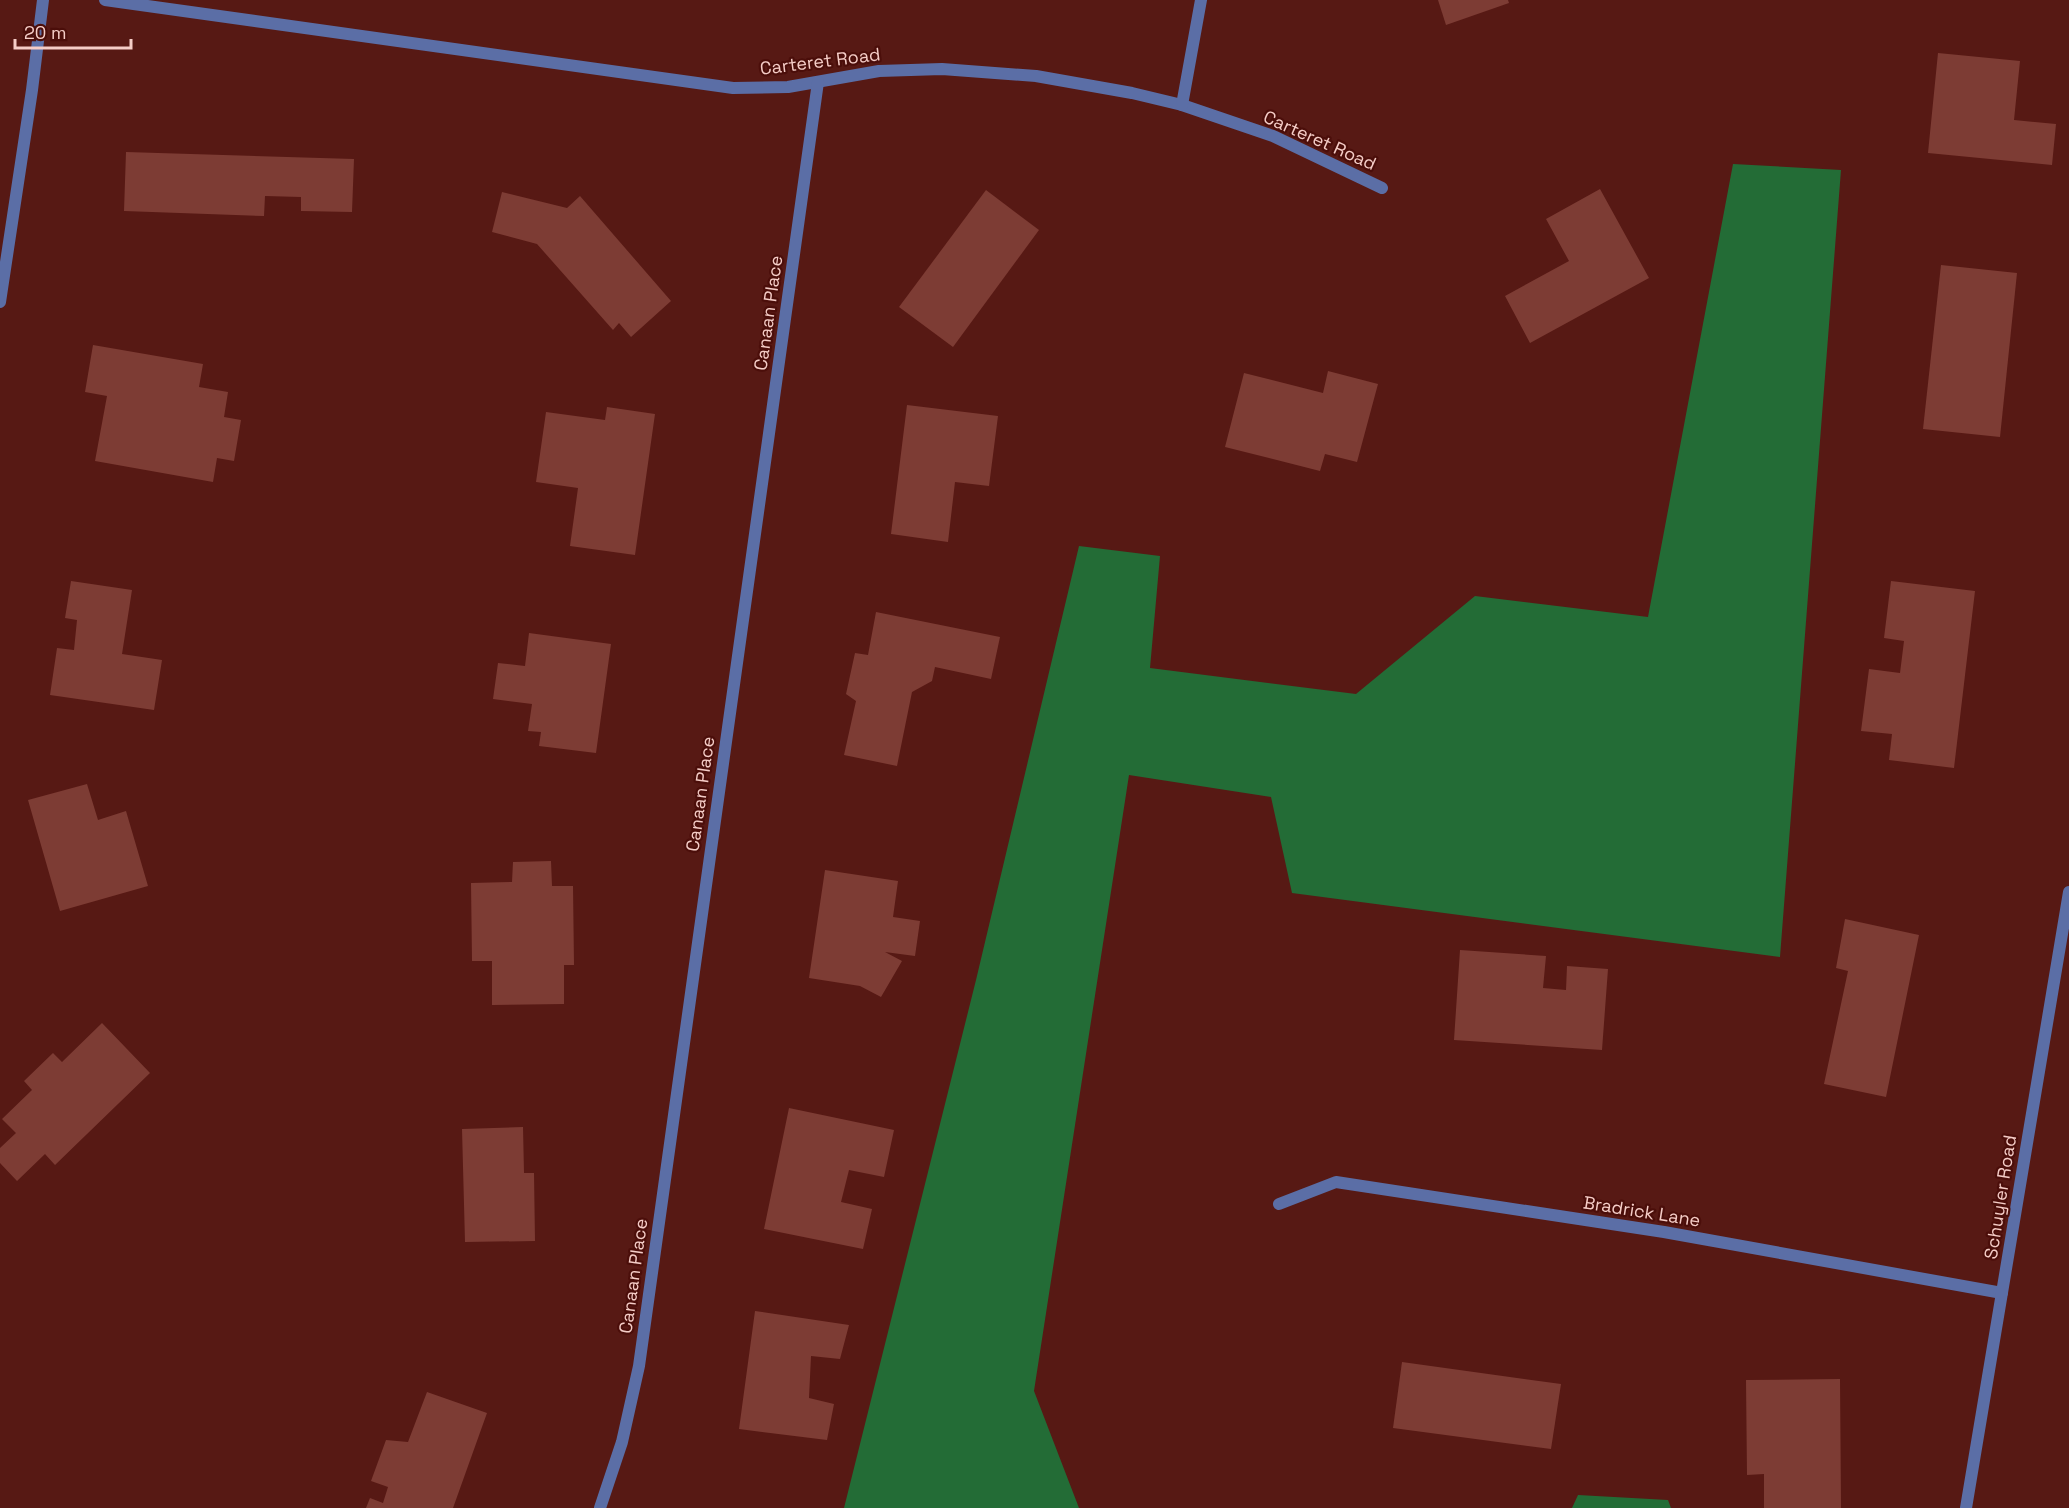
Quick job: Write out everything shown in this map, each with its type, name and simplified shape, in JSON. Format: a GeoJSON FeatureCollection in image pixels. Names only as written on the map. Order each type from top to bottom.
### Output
{"type":"FeatureCollection","features":[{"type":"Feature","properties":{"kind":"street"},"geometry":{"type":"LineString","coordinates":[[0,302],[43,0]]}},
{"type":"Feature","properties":{"kind":"street","name":"Carteret Road"},"geometry":{"type":"LineString","coordinates":[[105,0],[733,88],[788,87],[879,71],[942,69],[1036,76],[1132,93],[1182,105],[1273,136],[1382,188]]}},
{"type":"Feature","properties":{"kind":"street"},"geometry":{"type":"LineString","coordinates":[[1182,105],[1201,0]]}},
{"type":"Feature","properties":{"kind":"street","name":"Canaan Place"},"geometry":{"type":"LineString","coordinates":[[600,1508],[622,1442],[639,1366],[818,82]]}},
{"type":"Feature","properties":{"kind":"street","name":"Schuyler Road"},"geometry":{"type":"LineString","coordinates":[[1966,1508],[2069,892]]}},
{"type":"Feature","properties":{"kind":"street","name":"Bradrick Lane"},"geometry":{"type":"LineString","coordinates":[[1279,1204],[1336,1182],[1664,1232],[2002,1293]]}},
{"type":"Feature","properties":{"kind":"green space"},"geometry":{"type":"Polygon","coordinates":[[[1733,164],[1841,170],[1780,957],[1292,893],[1271,797],[1129,775],[1034,1391],[1079,1508],[844,1508],[976,980],[1079,546],[1160,556],[1150,668],[1356,694],[1475,596],[1648,617],[1733,164]]]}},
{"type":"Feature","properties":{"kind":"green space"},"geometry":{"type":"Polygon","coordinates":[[[1578,1495],[1668,1500],[1671,1508],[1572,1508],[1578,1495]]]}},
{"type":"Feature","properties":{"kind":"building"},"geometry":{"type":"Polygon","coordinates":[[[1438,0],[1508,0],[1509,3],[1446,25],[1438,0]]]}},
{"type":"Feature","properties":{"kind":"building"},"geometry":{"type":"Polygon","coordinates":[[[1938,53],[2020,61],[2014,120],[2056,124],[2052,165],[1928,153],[1938,53]]]}},
{"type":"Feature","properties":{"kind":"building"},"geometry":{"type":"Polygon","coordinates":[[[126,152],[354,159],[352,212],[301,211],[301,197],[265,196],[264,216],[124,211],[126,152]]]}},
{"type":"Feature","properties":{"kind":"building"},"geometry":{"type":"Polygon","coordinates":[[[1600,189],[1649,278],[1530,343],[1505,296],[1569,261],[1546,219],[1600,189]]]}},
{"type":"Feature","properties":{"kind":"building"},"geometry":{"type":"Polygon","coordinates":[[[986,190],[1039,230],[953,347],[899,307],[986,190]]]}},
{"type":"Feature","properties":{"kind":"building"},"geometry":{"type":"Polygon","coordinates":[[[502,192],[567,208],[580,196],[671,301],[631,337],[619,323],[613,330],[537,244],[492,232],[502,192]]]}},
{"type":"Feature","properties":{"kind":"building"},"geometry":{"type":"Polygon","coordinates":[[[1941,265],[2017,273],[2000,437],[1923,429],[1941,265]]]}},
{"type":"Feature","properties":{"kind":"building"},"geometry":{"type":"Polygon","coordinates":[[[93,345],[203,364],[199,387],[228,392],[224,417],[241,420],[234,461],[217,458],[213,482],[95,461],[107,396],[85,392],[93,345]]]}},
{"type":"Feature","properties":{"kind":"building"},"geometry":{"type":"Polygon","coordinates":[[[1328,371],[1378,384],[1357,462],[1325,454],[1320,471],[1225,447],[1244,373],[1323,393],[1328,371]]]}},
{"type":"Feature","properties":{"kind":"building"},"geometry":{"type":"Polygon","coordinates":[[[907,405],[998,416],[989,486],[955,482],[948,542],[891,534],[907,405]]]}},
{"type":"Feature","properties":{"kind":"building"},"geometry":{"type":"Polygon","coordinates":[[[607,407],[655,414],[635,555],[570,546],[578,488],[536,482],[546,412],[605,420],[607,407]]]}},
{"type":"Feature","properties":{"kind":"building"},"geometry":{"type":"Polygon","coordinates":[[[71,581],[132,590],[122,654],[162,660],[154,710],[50,695],[57,648],[74,650],[77,620],[65,618],[71,581]]]}},
{"type":"Feature","properties":{"kind":"building"},"geometry":{"type":"Polygon","coordinates":[[[1891,581],[1975,591],[1954,768],[1889,760],[1892,734],[1861,731],[1869,669],[1900,673],[1904,641],[1884,638],[1891,581]]]}},
{"type":"Feature","properties":{"kind":"building"},"geometry":{"type":"Polygon","coordinates":[[[876,612],[1000,637],[991,679],[935,667],[932,681],[912,692],[897,766],[844,755],[856,701],[846,694],[855,653],[868,655],[876,612]]]}},
{"type":"Feature","properties":{"kind":"building"},"geometry":{"type":"Polygon","coordinates":[[[529,633],[611,644],[596,753],[539,746],[541,732],[528,731],[532,704],[493,699],[498,663],[525,666],[529,633]]]}},
{"type":"Feature","properties":{"kind":"building"},"geometry":{"type":"Polygon","coordinates":[[[87,784],[98,820],[126,811],[148,886],[60,911],[28,800],[87,784]]]}},
{"type":"Feature","properties":{"kind":"building"},"geometry":{"type":"Polygon","coordinates":[[[551,861],[552,886],[573,886],[574,965],[564,965],[564,1004],[492,1005],[492,961],[472,961],[471,883],[512,882],[513,862],[551,861]]]}},
{"type":"Feature","properties":{"kind":"building"},"geometry":{"type":"Polygon","coordinates":[[[825,870],[898,881],[893,917],[920,921],[915,956],[885,952],[902,961],[881,997],[860,986],[809,978],[825,870]]]}},
{"type":"Feature","properties":{"kind":"building"},"geometry":{"type":"Polygon","coordinates":[[[1845,919],[1919,935],[1886,1097],[1824,1084],[1848,971],[1836,968],[1845,919]]]}},
{"type":"Feature","properties":{"kind":"building"},"geometry":{"type":"Polygon","coordinates":[[[1460,950],[1546,956],[1543,988],[1566,990],[1567,966],[1608,969],[1602,1050],[1454,1040],[1460,950]]]}},
{"type":"Feature","properties":{"kind":"building"},"geometry":{"type":"Polygon","coordinates":[[[102,1023],[150,1073],[55,1165],[45,1154],[17,1181],[0,1163],[0,1148],[16,1133],[2,1119],[32,1090],[24,1081],[53,1053],[62,1062],[102,1023]]]}},
{"type":"Feature","properties":{"kind":"building"},"geometry":{"type":"Polygon","coordinates":[[[789,1108],[894,1130],[884,1177],[849,1170],[841,1202],[872,1209],[863,1249],[764,1229],[789,1108]]]}},
{"type":"Feature","properties":{"kind":"building"},"geometry":{"type":"Polygon","coordinates":[[[523,1127],[524,1173],[534,1173],[535,1241],[465,1242],[462,1129],[523,1127]]]}},
{"type":"Feature","properties":{"kind":"building"},"geometry":{"type":"Polygon","coordinates":[[[755,1311],[849,1325],[840,1359],[811,1356],[809,1398],[834,1404],[827,1440],[739,1429],[755,1311]]]}},
{"type":"Feature","properties":{"kind":"building"},"geometry":{"type":"Polygon","coordinates":[[[1402,1362],[1561,1384],[1551,1449],[1393,1428],[1402,1362]]]}},
{"type":"Feature","properties":{"kind":"building"},"geometry":{"type":"Polygon","coordinates":[[[1840,1379],[1841,1508],[1764,1508],[1764,1474],[1747,1475],[1746,1380],[1840,1379]]]}},
{"type":"Feature","properties":{"kind":"building"},"geometry":{"type":"Polygon","coordinates":[[[427,1392],[487,1413],[453,1508],[366,1508],[370,1498],[383,1503],[388,1487],[371,1481],[386,1440],[408,1442],[427,1392]]]}}]}
